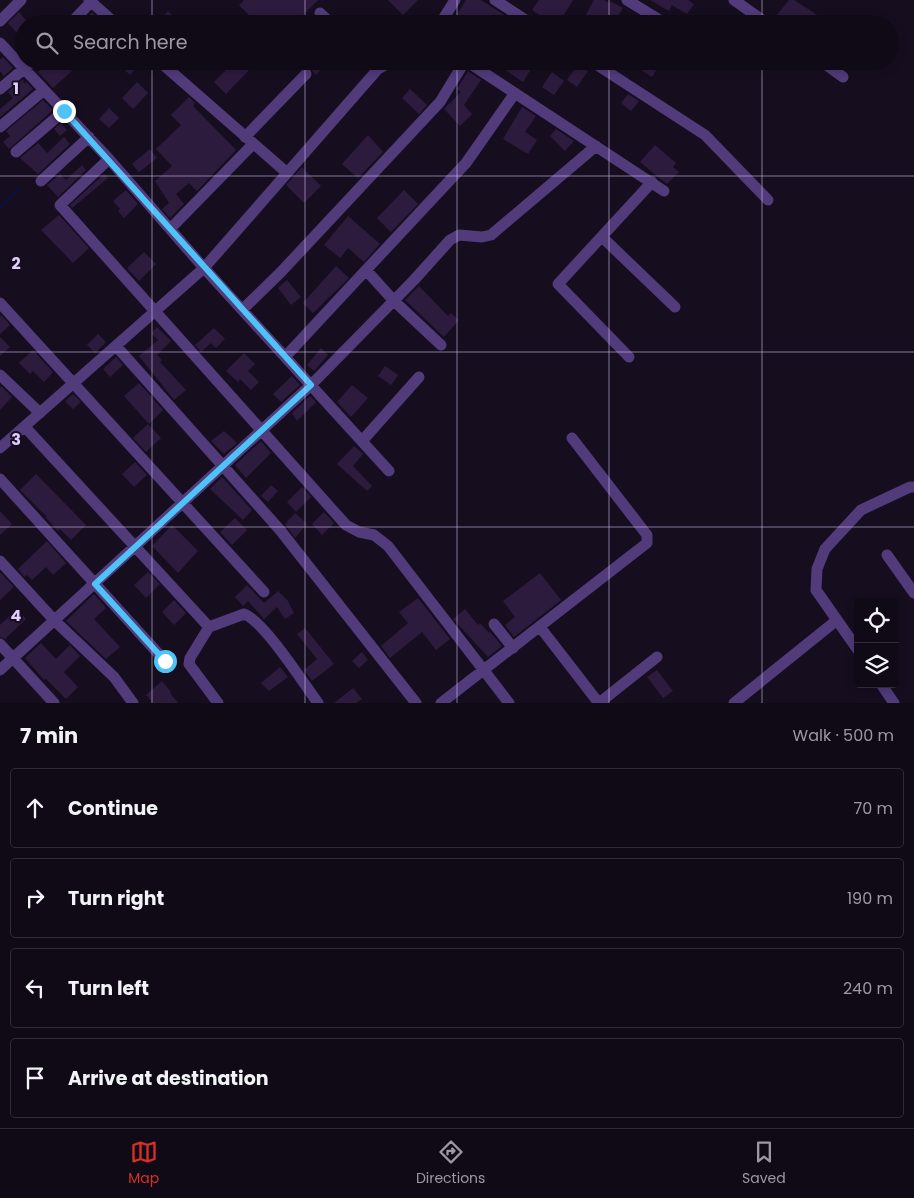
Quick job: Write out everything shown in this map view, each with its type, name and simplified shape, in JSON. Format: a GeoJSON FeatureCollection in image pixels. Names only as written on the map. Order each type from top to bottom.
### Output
{"type":"FeatureCollection","features":[{"type":"Feature","properties":{"kind":"street"},"geometry":{"type":"LineString","coordinates":[[0,21],[21,0]]}},
{"type":"Feature","properties":{"kind":"street"},"geometry":{"type":"LineString","coordinates":[[445,15],[454,0]]}},
{"type":"Feature","properties":{"kind":"street"},"geometry":{"type":"LineString","coordinates":[[495,0],[518,15]]}},
{"type":"Feature","properties":{"kind":"street"},"geometry":{"type":"LineString","coordinates":[[627,0],[651,15]]}},
{"type":"Feature","properties":{"kind":"street"},"geometry":{"type":"LineString","coordinates":[[734,0],[755,15]]}},
{"type":"Feature","properties":{"kind":"street"},"geometry":{"type":"LineString","coordinates":[[78,15],[90,1],[106,15]]}},
{"type":"Feature","properties":{"kind":"street"},"geometry":{"type":"LineString","coordinates":[[0,43],[15,54]]}},
{"type":"Feature","properties":{"kind":"street"},"geometry":{"type":"LineString","coordinates":[[0,89],[23,70]]}},
{"type":"Feature","properties":{"kind":"street"},"geometry":{"type":"LineString","coordinates":[[32,70],[44,90],[109,159],[204,268],[389,471]]}},
{"type":"Feature","properties":{"kind":"street"},"geometry":{"type":"LineString","coordinates":[[168,70],[286,172]]}},
{"type":"Feature","properties":{"kind":"street"},"geometry":{"type":"LineString","coordinates":[[0,448],[204,268],[370,70]]}},
{"type":"Feature","properties":{"kind":"street"},"geometry":{"type":"LineString","coordinates":[[242,310],[281,272],[440,102],[460,70]]}},
{"type":"Feature","properties":{"kind":"street"},"geometry":{"type":"LineString","coordinates":[[479,70],[664,191]]}},
{"type":"Feature","properties":{"kind":"street"},"geometry":{"type":"LineString","coordinates":[[605,70],[706,135],[768,200]]}},
{"type":"Feature","properties":{"kind":"street"},"geometry":{"type":"LineString","coordinates":[[833,70],[843,77]]}},
{"type":"Feature","properties":{"kind":"street"},"geometry":{"type":"LineString","coordinates":[[171,228],[306,74]]}},
{"type":"Feature","properties":{"kind":"street"},"geometry":{"type":"LineString","coordinates":[[0,127],[44,90]]}},
{"type":"Feature","properties":{"kind":"street"},"geometry":{"type":"LineString","coordinates":[[285,357],[466,164],[515,93]]}},
{"type":"Feature","properties":{"kind":"street"},"geometry":{"type":"LineString","coordinates":[[16,152],[64,111]]}},
{"type":"Feature","properties":{"kind":"street"},"geometry":{"type":"LineString","coordinates":[[41,181],[89,137]]}},
{"type":"Feature","properties":{"kind":"street"},"geometry":{"type":"LineString","coordinates":[[0,670],[223,468],[311,385],[394,301],[450,240],[459,235],[482,238],[491,235],[596,146]]}},
{"type":"Feature","properties":{"kind":"street"},"geometry":{"type":"LineString","coordinates":[[109,159],[60,205],[346,525],[359,532],[374,535],[388,546],[509,703]]}},
{"type":"Feature","properties":{"kind":"street"},"geometry":{"type":"LineString","coordinates":[[629,357],[558,284],[652,182]]}},
{"type":"Feature","properties":{"kind":"street"},"geometry":{"type":"LineString","coordinates":[[602,237],[675,307]]}},
{"type":"Feature","properties":{"kind":"street"},"geometry":{"type":"LineString","coordinates":[[366,270],[394,301],[441,345]]}},
{"type":"Feature","properties":{"kind":"street"},"geometry":{"type":"LineString","coordinates":[[0,303],[264,592]]}},
{"type":"Feature","properties":{"kind":"street"},"geometry":{"type":"LineString","coordinates":[[116,346],[280,530],[416,703]]}},
{"type":"Feature","properties":{"kind":"street"},"geometry":{"type":"LineString","coordinates":[[0,375],[40,413]]}},
{"type":"Feature","properties":{"kind":"street"},"geometry":{"type":"LineString","coordinates":[[362,441],[419,377]]}},
{"type":"Feature","properties":{"kind":"street"},"geometry":{"type":"LineString","coordinates":[[25,427],[209,627]]}},
{"type":"Feature","properties":{"kind":"street"},"geometry":{"type":"LineString","coordinates":[[441,703],[647,543],[647,535],[572,438]]}},
{"type":"Feature","properties":{"kind":"street"},"geometry":{"type":"LineString","coordinates":[[0,479],[165,661]]}},
{"type":"Feature","properties":{"kind":"street"},"geometry":{"type":"LineString","coordinates":[[854,644],[816,590],[817,570],[825,550],[861,510],[914,487]]}},
{"type":"Feature","properties":{"kind":"street"},"geometry":{"type":"LineString","coordinates":[[887,554],[914,593]]}},
{"type":"Feature","properties":{"kind":"street"},"geometry":{"type":"LineString","coordinates":[[0,561],[55,620],[114,677],[133,703]]}},
{"type":"Feature","properties":{"kind":"street"},"geometry":{"type":"LineString","coordinates":[[218,703],[189,664],[190,658],[209,627],[244,614],[250,616],[262,628],[318,703]]}},
{"type":"Feature","properties":{"kind":"street"},"geometry":{"type":"LineString","coordinates":[[734,703],[837,620]]}},
{"type":"Feature","properties":{"kind":"street"},"geometry":{"type":"LineString","coordinates":[[494,624],[513,648]]}},
{"type":"Feature","properties":{"kind":"street"},"geometry":{"type":"LineString","coordinates":[[540,626],[598,703],[657,657]]}},
{"type":"Feature","properties":{"kind":"street"},"geometry":{"type":"LineString","coordinates":[[0,644],[54,703]]}},
{"type":"Feature","properties":{"kind":"street"},"geometry":{"type":"LineString","coordinates":[[884,688],[894,703]]}},
{"type":"Feature","properties":{"kind":"building"},"geometry":{"type":"Polygon","coordinates":[[[244,0],[318,0],[303,15],[249,15],[239,5],[244,0]]]}},
{"type":"Feature","properties":{"kind":"building"},"geometry":{"type":"Polygon","coordinates":[[[388,0],[418,0],[403,15],[388,0]]]}},
{"type":"Feature","properties":{"kind":"building"},"geometry":{"type":"Polygon","coordinates":[[[466,0],[481,0],[504,15],[457,15],[466,0]]]}},
{"type":"Feature","properties":{"kind":"building"},"geometry":{"type":"Polygon","coordinates":[[[539,0],[573,0],[564,15],[539,15],[532,10],[539,0]]]}},
{"type":"Feature","properties":{"kind":"building"},"geometry":{"type":"Polygon","coordinates":[[[594,0],[604,0],[609,3],[610,1],[623,8],[619,15],[586,15],[594,0]]]}},
{"type":"Feature","properties":{"kind":"building"},"geometry":{"type":"Polygon","coordinates":[[[650,0],[688,0],[694,4],[687,14],[672,5],[669,11],[650,0]]]}},
{"type":"Feature","properties":{"kind":"building"},"geometry":{"type":"Polygon","coordinates":[[[789,0],[794,0],[817,15],[777,15],[789,0]]]}},
{"type":"Feature","properties":{"kind":"building"},"geometry":{"type":"Polygon","coordinates":[[[15,16],[15,31],[8,23],[15,16]]]}},
{"type":"Feature","properties":{"kind":"building"},"geometry":{"type":"Polygon","coordinates":[[[3,57],[13,68],[4,76],[0,71],[0,59],[3,57]]]}},
{"type":"Feature","properties":{"kind":"building"},"geometry":{"type":"Polygon","coordinates":[[[40,70],[73,70],[53,88],[38,72],[40,70]]]}},
{"type":"Feature","properties":{"kind":"building"},"geometry":{"type":"Polygon","coordinates":[[[124,70],[135,70],[130,75],[124,70]]]}},
{"type":"Feature","properties":{"kind":"building"},"geometry":{"type":"Polygon","coordinates":[[[226,70],[249,70],[226,94],[214,82],[226,70]]]}},
{"type":"Feature","properties":{"kind":"building"},"geometry":{"type":"Polygon","coordinates":[[[311,70],[321,70],[316,75],[311,70]]]}},
{"type":"Feature","properties":{"kind":"building"},"geometry":{"type":"Polygon","coordinates":[[[505,70],[530,70],[523,82],[505,70]]]}},
{"type":"Feature","properties":{"kind":"building"},"geometry":{"type":"Polygon","coordinates":[[[574,70],[588,71],[577,87],[567,80],[574,70]]]}},
{"type":"Feature","properties":{"kind":"building"},"geometry":{"type":"Polygon","coordinates":[[[641,70],[656,70],[652,77],[641,70]]]}},
{"type":"Feature","properties":{"kind":"building"},"geometry":{"type":"Polygon","coordinates":[[[468,71],[481,80],[464,105],[472,114],[460,126],[444,109],[461,92],[457,89],[468,71]]]}},
{"type":"Feature","properties":{"kind":"building"},"geometry":{"type":"Polygon","coordinates":[[[552,72],[564,81],[554,95],[542,87],[552,72]]]}},
{"type":"Feature","properties":{"kind":"building"},"geometry":{"type":"Polygon","coordinates":[[[23,79],[24,84],[26,82],[33,89],[0,117],[0,109],[13,98],[8,92],[23,79]]]}},
{"type":"Feature","properties":{"kind":"building"},"geometry":{"type":"Polygon","coordinates":[[[137,82],[148,93],[133,109],[122,98],[137,82]]]}},
{"type":"Feature","properties":{"kind":"building"},"geometry":{"type":"Polygon","coordinates":[[[410,89],[427,105],[419,114],[402,98],[410,89]]]}},
{"type":"Feature","properties":{"kind":"building"},"geometry":{"type":"Polygon","coordinates":[[[628,94],[639,101],[631,111],[621,103],[628,94]]]}},
{"type":"Feature","properties":{"kind":"building"},"geometry":{"type":"Polygon","coordinates":[[[189,97],[195,103],[193,106],[236,150],[197,191],[189,183],[176,194],[184,204],[170,218],[162,209],[169,203],[155,181],[172,166],[156,149],[181,125],[171,115],[189,97]]]}},
{"type":"Feature","properties":{"kind":"building"},"geometry":{"type":"Polygon","coordinates":[[[43,100],[53,110],[9,149],[3,142],[10,136],[6,131],[43,100]]]}},
{"type":"Feature","properties":{"kind":"building"},"geometry":{"type":"Polygon","coordinates":[[[522,107],[536,116],[525,132],[537,140],[528,154],[503,139],[522,107]]]}},
{"type":"Feature","properties":{"kind":"building"},"geometry":{"type":"Polygon","coordinates":[[[109,108],[119,118],[109,128],[99,119],[109,108]]]}},
{"type":"Feature","properties":{"kind":"building"},"geometry":{"type":"Polygon","coordinates":[[[61,123],[67,130],[60,136],[54,129],[61,123]]]}},
{"type":"Feature","properties":{"kind":"building"},"geometry":{"type":"Polygon","coordinates":[[[556,129],[574,141],[565,151],[550,136],[556,129]]]}},
{"type":"Feature","properties":{"kind":"building"},"geometry":{"type":"Polygon","coordinates":[[[368,135],[383,152],[358,178],[342,164],[368,135]]]}},
{"type":"Feature","properties":{"kind":"building"},"geometry":{"type":"Polygon","coordinates":[[[64,137],[70,144],[38,174],[20,158],[38,143],[47,153],[64,137]]]}},
{"type":"Feature","properties":{"kind":"building"},"geometry":{"type":"Polygon","coordinates":[[[655,145],[676,163],[673,167],[679,172],[667,184],[640,162],[655,145]]]}},
{"type":"Feature","properties":{"kind":"building"},"geometry":{"type":"Polygon","coordinates":[[[150,149],[157,158],[139,172],[132,164],[150,149]]]}},
{"type":"Feature","properties":{"kind":"building"},"geometry":{"type":"Polygon","coordinates":[[[82,165],[86,170],[58,197],[47,185],[60,174],[66,180],[82,165]]]}},
{"type":"Feature","properties":{"kind":"building"},"geometry":{"type":"Polygon","coordinates":[[[302,167],[321,186],[304,203],[286,185],[302,167]]]}},
{"type":"Feature","properties":{"kind":"building"},"geometry":{"type":"Polygon","coordinates":[[[104,174],[108,178],[72,208],[70,205],[104,174]]]}},
{"type":"Feature","properties":{"kind":"building"},"geometry":{"type":"Polygon","coordinates":[[[126,190],[138,204],[124,218],[118,211],[120,209],[113,201],[126,190]]]}},
{"type":"Feature","properties":{"kind":"building"},"geometry":{"type":"Polygon","coordinates":[[[404,190],[418,204],[391,232],[377,218],[404,190]]]}},
{"type":"Feature","properties":{"kind":"building"},"geometry":{"type":"Polygon","coordinates":[[[59,215],[89,248],[73,263],[41,230],[59,215]]]}},
{"type":"Feature","properties":{"kind":"building"},"geometry":{"type":"Polygon","coordinates":[[[348,216],[380,244],[364,262],[348,248],[340,258],[324,245],[348,216]]]}},
{"type":"Feature","properties":{"kind":"building"},"geometry":{"type":"Polygon","coordinates":[[[144,252],[156,264],[139,281],[127,268],[144,252]]]}},
{"type":"Feature","properties":{"kind":"building"},"geometry":{"type":"Polygon","coordinates":[[[336,266],[349,278],[313,313],[303,303],[336,266]]]}},
{"type":"Feature","properties":{"kind":"building"},"geometry":{"type":"Polygon","coordinates":[[[287,280],[301,297],[291,305],[278,288],[287,280]]]}},
{"type":"Feature","properties":{"kind":"building"},"geometry":{"type":"Polygon","coordinates":[[[419,286],[448,316],[451,313],[459,320],[444,337],[405,300],[419,286]]]}},
{"type":"Feature","properties":{"kind":"building"},"geometry":{"type":"Polygon","coordinates":[[[0,316],[10,325],[0,334],[0,316]]]}},
{"type":"Feature","properties":{"kind":"building"},"geometry":{"type":"Polygon","coordinates":[[[157,327],[171,341],[157,355],[162,360],[160,362],[186,390],[174,400],[139,356],[158,340],[151,333],[157,327]]]}},
{"type":"Feature","properties":{"kind":"building"},"geometry":{"type":"Polygon","coordinates":[[[214,328],[225,339],[216,348],[211,343],[201,352],[195,345],[214,328]]]}},
{"type":"Feature","properties":{"kind":"building"},"geometry":{"type":"Polygon","coordinates":[[[98,334],[106,342],[95,353],[87,345],[98,334]]]}},
{"type":"Feature","properties":{"kind":"building"},"geometry":{"type":"Polygon","coordinates":[[[0,337],[10,347],[0,356],[0,337]]]}},
{"type":"Feature","properties":{"kind":"building"},"geometry":{"type":"Polygon","coordinates":[[[321,348],[328,355],[314,371],[307,365],[321,348]]]}},
{"type":"Feature","properties":{"kind":"building"},"geometry":{"type":"Polygon","coordinates":[[[33,350],[53,372],[44,382],[33,371],[30,374],[19,363],[33,350]]]}},
{"type":"Feature","properties":{"kind":"building"},"geometry":{"type":"Polygon","coordinates":[[[244,353],[255,364],[248,371],[259,382],[251,390],[240,379],[238,382],[226,371],[244,353]]]}},
{"type":"Feature","properties":{"kind":"building"},"geometry":{"type":"Polygon","coordinates":[[[116,357],[123,365],[110,377],[103,369],[116,357]]]}},
{"type":"Feature","properties":{"kind":"building"},"geometry":{"type":"Polygon","coordinates":[[[385,366],[398,375],[391,385],[378,376],[385,366]]]}},
{"type":"Feature","properties":{"kind":"building"},"geometry":{"type":"Polygon","coordinates":[[[292,376],[300,385],[281,402],[273,394],[292,376]]]}},
{"type":"Feature","properties":{"kind":"building"},"geometry":{"type":"Polygon","coordinates":[[[139,383],[163,410],[149,424],[124,396],[139,383]]]}},
{"type":"Feature","properties":{"kind":"building"},"geometry":{"type":"Polygon","coordinates":[[[352,385],[368,398],[351,417],[337,402],[352,385]]]}},
{"type":"Feature","properties":{"kind":"building"},"geometry":{"type":"Polygon","coordinates":[[[1,386],[12,397],[0,410],[0,388],[1,386]]]}},
{"type":"Feature","properties":{"kind":"building"},"geometry":{"type":"Polygon","coordinates":[[[73,394],[81,402],[73,409],[65,401],[73,394]]]}},
{"type":"Feature","properties":{"kind":"building"},"geometry":{"type":"Polygon","coordinates":[[[310,396],[316,402],[297,421],[292,413],[310,396]]]}},
{"type":"Feature","properties":{"kind":"building"},"geometry":{"type":"Polygon","coordinates":[[[148,424],[161,438],[146,452],[133,438],[148,424]]]}},
{"type":"Feature","properties":{"kind":"building"},"geometry":{"type":"Polygon","coordinates":[[[224,431],[237,443],[224,454],[211,441],[224,431]]]}},
{"type":"Feature","properties":{"kind":"building"},"geometry":{"type":"Polygon","coordinates":[[[261,441],[271,453],[246,478],[235,465],[261,441]]]}},
{"type":"Feature","properties":{"kind":"building"},"geometry":{"type":"Polygon","coordinates":[[[354,446],[363,454],[353,466],[372,486],[367,491],[337,464],[354,446]]]}},
{"type":"Feature","properties":{"kind":"building"},"geometry":{"type":"Polygon","coordinates":[[[135,462],[147,475],[134,487],[122,474],[135,462]]]}},
{"type":"Feature","properties":{"kind":"building"},"geometry":{"type":"Polygon","coordinates":[[[36,474],[86,525],[71,540],[60,529],[58,531],[20,490],[36,474]]]}},
{"type":"Feature","properties":{"kind":"building"},"geometry":{"type":"Polygon","coordinates":[[[222,477],[252,510],[243,520],[210,489],[222,477]]]}},
{"type":"Feature","properties":{"kind":"building"},"geometry":{"type":"Polygon","coordinates":[[[271,485],[278,491],[268,502],[261,496],[271,485]]]}},
{"type":"Feature","properties":{"kind":"building"},"geometry":{"type":"Polygon","coordinates":[[[302,487],[311,497],[296,512],[287,502],[302,487]]]}},
{"type":"Feature","properties":{"kind":"building"},"geometry":{"type":"Polygon","coordinates":[[[0,511],[12,524],[0,535],[0,511]]]}},
{"type":"Feature","properties":{"kind":"building"},"geometry":{"type":"Polygon","coordinates":[[[324,512],[334,523],[322,535],[312,524],[324,512]]]}},
{"type":"Feature","properties":{"kind":"building"},"geometry":{"type":"Polygon","coordinates":[[[295,513],[307,524],[295,538],[285,524],[295,513]]]}},
{"type":"Feature","properties":{"kind":"building"},"geometry":{"type":"Polygon","coordinates":[[[235,518],[247,530],[232,545],[220,532],[235,518]]]}},
{"type":"Feature","properties":{"kind":"building"},"geometry":{"type":"Polygon","coordinates":[[[172,525],[198,551],[178,573],[152,546],[172,525]]]}},
{"type":"Feature","properties":{"kind":"building"},"geometry":{"type":"Polygon","coordinates":[[[47,541],[66,563],[53,575],[46,567],[32,580],[27,575],[24,577],[18,569],[47,541]]]}},
{"type":"Feature","properties":{"kind":"building"},"geometry":{"type":"Polygon","coordinates":[[[0,572],[14,587],[0,600],[0,572]]]}},
{"type":"Feature","properties":{"kind":"building"},"geometry":{"type":"Polygon","coordinates":[[[148,572],[160,584],[146,598],[134,585],[148,572]]]}},
{"type":"Feature","properties":{"kind":"building"},"geometry":{"type":"Polygon","coordinates":[[[540,573],[561,600],[514,637],[505,625],[515,617],[503,601],[540,573]]]}},
{"type":"Feature","properties":{"kind":"building"},"geometry":{"type":"Polygon","coordinates":[[[247,585],[264,603],[278,591],[288,601],[294,613],[285,619],[277,607],[264,619],[248,601],[243,606],[235,597],[247,585]]]}},
{"type":"Feature","properties":{"kind":"building"},"geometry":{"type":"Polygon","coordinates":[[[94,594],[106,608],[94,619],[120,647],[106,659],[66,621],[94,594]]]}},
{"type":"Feature","properties":{"kind":"building"},"geometry":{"type":"Polygon","coordinates":[[[418,598],[450,639],[436,650],[422,632],[390,658],[381,646],[408,623],[399,612],[418,598]]]}},
{"type":"Feature","properties":{"kind":"building"},"geometry":{"type":"Polygon","coordinates":[[[174,600],[186,613],[174,625],[162,612],[174,600]]]}},
{"type":"Feature","properties":{"kind":"building"},"geometry":{"type":"Polygon","coordinates":[[[17,609],[26,619],[5,639],[0,637],[0,625],[17,609]]]}},
{"type":"Feature","properties":{"kind":"building"},"geometry":{"type":"Polygon","coordinates":[[[465,609],[478,625],[480,623],[502,646],[488,657],[453,619],[465,609]]]}},
{"type":"Feature","properties":{"kind":"building"},"geometry":{"type":"Polygon","coordinates":[[[305,628],[334,664],[312,681],[304,670],[317,659],[297,634],[305,628]]]}},
{"type":"Feature","properties":{"kind":"building"},"geometry":{"type":"Polygon","coordinates":[[[41,643],[56,659],[70,645],[80,656],[64,672],[78,687],[66,699],[46,679],[44,680],[25,658],[41,643]]]}},
{"type":"Feature","properties":{"kind":"building"},"geometry":{"type":"Polygon","coordinates":[[[362,652],[368,660],[359,668],[352,661],[362,652]]]}},
{"type":"Feature","properties":{"kind":"building"},"geometry":{"type":"Polygon","coordinates":[[[280,667],[288,677],[269,691],[261,683],[280,667]]]}},
{"type":"Feature","properties":{"kind":"building"},"geometry":{"type":"Polygon","coordinates":[[[657,670],[673,691],[663,698],[647,677],[657,670]]]}},
{"type":"Feature","properties":{"kind":"building"},"geometry":{"type":"Polygon","coordinates":[[[162,681],[178,703],[153,703],[146,695],[162,681]]]}},
{"type":"Feature","properties":{"kind":"building"},"geometry":{"type":"Polygon","coordinates":[[[353,688],[362,699],[356,703],[334,703],[353,688]]]}},
{"type":"Feature","properties":{"kind":"waterway"},"geometry":{"type":"LineString","coordinates":[[0,208],[18,190]]}},
{"type":"Feature","properties":{"kind":"route"},"geometry":{"type":"LineString","coordinates":[[64,111],[311,385],[95,584],[165,661]]}}]}
